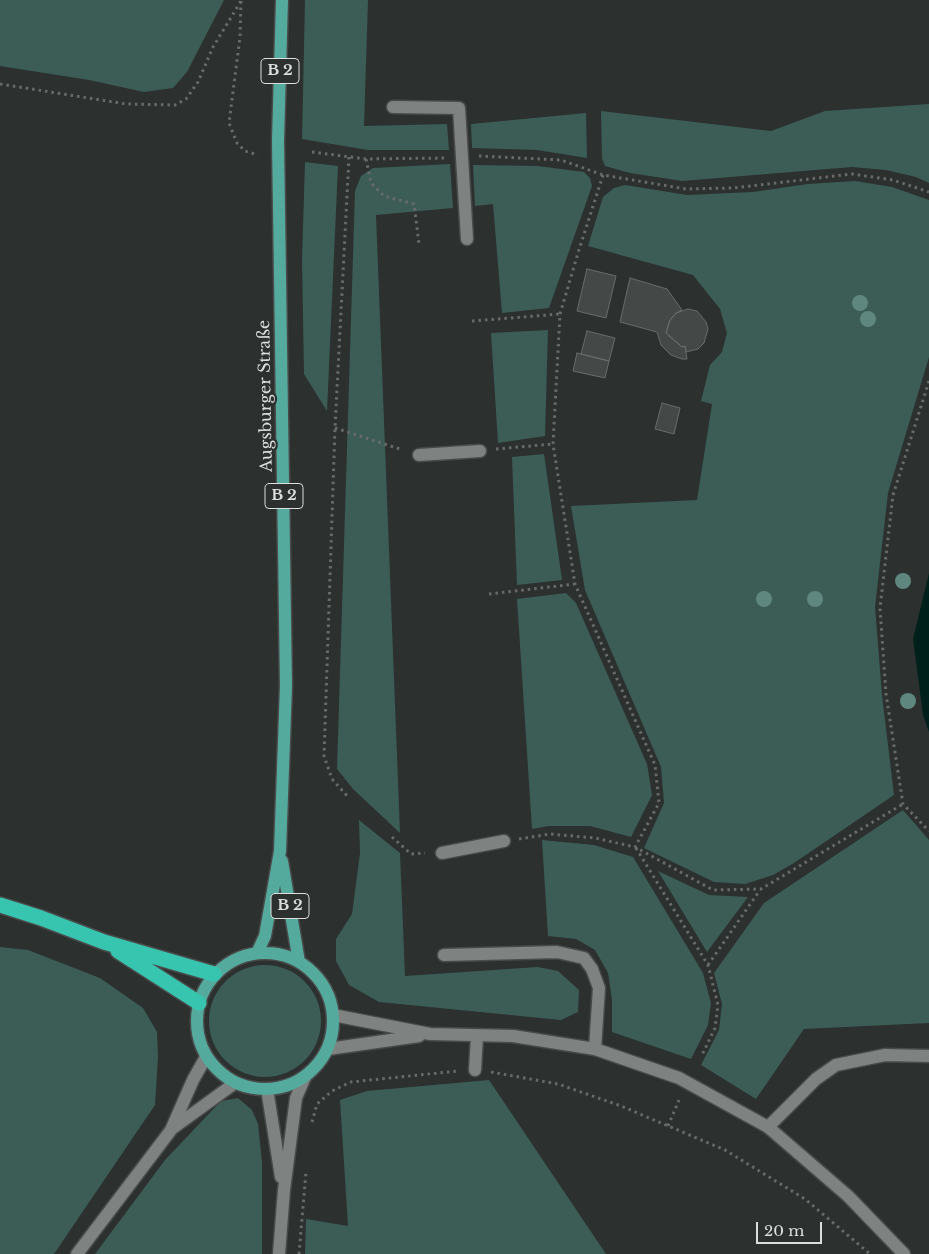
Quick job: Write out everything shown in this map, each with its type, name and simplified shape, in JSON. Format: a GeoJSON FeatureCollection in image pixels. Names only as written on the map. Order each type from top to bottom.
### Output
{"type":"FeatureCollection","features":[{"type":"Feature","properties":{"kind":"highway"},"geometry":{"type":"LineString","coordinates":[[0,905],[104,942],[214,974]]}},
{"type":"Feature","properties":{"kind":"highway"},"geometry":{"type":"LineString","coordinates":[[104,942],[198,1003]]}},
{"type":"Feature","properties":{"kind":"main road","name":"Augsburger Straße"},"geometry":{"type":"LineString","coordinates":[[257,953],[265,936],[280,850],[286,686],[278,141],[282,0]]}},
{"type":"Feature","properties":{"kind":"main road"},"geometry":{"type":"LineString","coordinates":[[393,107],[459,108],[468,239]]}},
{"type":"Feature","properties":{"kind":"main road"},"geometry":{"type":"LineString","coordinates":[[419,455],[480,451]]}},
{"type":"Feature","properties":{"kind":"main road"},"geometry":{"type":"LineString","coordinates":[[442,853],[504,841]]}},
{"type":"Feature","properties":{"kind":"main road","name":"Augsburger Straße"},"geometry":{"type":"LineString","coordinates":[[280,850],[299,962]]}},
{"type":"Feature","properties":{"kind":"main road"},"geometry":{"type":"LineString","coordinates":[[444,954],[557,952],[584,958],[592,969],[599,988],[595,1049]]}},
{"type":"Feature","properties":{"kind":"main road"},"geometry":{"type":"LineString","coordinates":[[257,953],[280,954],[299,962],[316,976],[328,994],[333,1015],[332,1032],[328,1048],[322,1059],[305,1077],[284,1088],[267,1090],[247,1088],[235,1083],[218,1072],[206,1057],[199,1040],[196,1022],[198,1003],[208,983],[214,974],[227,963],[243,956],[257,953]]}},
{"type":"Feature","properties":{"kind":"main road"},"geometry":{"type":"LineString","coordinates":[[333,1015],[430,1034],[513,1036],[595,1049],[679,1078],[768,1127],[848,1196],[904,1254]]}},
{"type":"Feature","properties":{"kind":"main road"},"geometry":{"type":"LineString","coordinates":[[328,1048],[430,1034]]}},
{"type":"Feature","properties":{"kind":"main road"},"geometry":{"type":"LineString","coordinates":[[475,1070],[476,1036]]}},
{"type":"Feature","properties":{"kind":"main road"},"geometry":{"type":"LineString","coordinates":[[768,1127],[816,1079],[836,1065],[885,1055],[929,1056]]}},
{"type":"Feature","properties":{"kind":"main road"},"geometry":{"type":"LineString","coordinates":[[77,1254],[171,1130],[193,1080],[206,1057]]}},
{"type":"Feature","properties":{"kind":"main road"},"geometry":{"type":"LineString","coordinates":[[279,1254],[284,1190],[296,1098],[305,1077]]}},
{"type":"Feature","properties":{"kind":"main road"},"geometry":{"type":"LineString","coordinates":[[171,1130],[235,1083]]}},
{"type":"Feature","properties":{"kind":"main road"},"geometry":{"type":"LineString","coordinates":[[267,1090],[284,1190]]}},
{"type":"Feature","properties":{"kind":"path"},"geometry":{"type":"LineString","coordinates":[[0,84],[126,104],[176,105],[186,98],[198,82],[213,47],[241,0]]}},
{"type":"Feature","properties":{"kind":"path"},"geometry":{"type":"LineString","coordinates":[[241,0],[240,37],[229,122],[237,143],[245,151],[258,155]]}},
{"type":"Feature","properties":{"kind":"path"},"geometry":{"type":"LineString","coordinates":[[312,152],[366,158],[448,158]]}},
{"type":"Feature","properties":{"kind":"path"},"geometry":{"type":"LineString","coordinates":[[476,156],[561,160],[603,175],[686,189],[733,188],[852,174],[893,180],[929,192]]}},
{"type":"Feature","properties":{"kind":"path"},"geometry":{"type":"LineString","coordinates":[[349,157],[335,428],[324,756],[332,779],[349,798]]}},
{"type":"Feature","properties":{"kind":"path"},"geometry":{"type":"LineString","coordinates":[[366,158],[370,183],[384,196],[414,204],[419,244]]}},
{"type":"Feature","properties":{"kind":"path"},"geometry":{"type":"LineString","coordinates":[[603,175],[560,314],[553,444],[575,584],[655,765],[659,804],[635,847]]}},
{"type":"Feature","properties":{"kind":"path"},"geometry":{"type":"LineString","coordinates":[[472,321],[560,314]]}},
{"type":"Feature","properties":{"kind":"path"},"geometry":{"type":"LineString","coordinates":[[929,381],[893,495],[880,608],[886,694],[903,804],[929,831]]}},
{"type":"Feature","properties":{"kind":"path"},"geometry":{"type":"LineString","coordinates":[[335,428],[419,455]]}},
{"type":"Feature","properties":{"kind":"path"},"geometry":{"type":"LineString","coordinates":[[480,451],[553,444]]}},
{"type":"Feature","properties":{"kind":"path"},"geometry":{"type":"LineString","coordinates":[[489,594],[575,584]]}},
{"type":"Feature","properties":{"kind":"path"},"geometry":{"type":"LineString","coordinates":[[708,965],[760,889],[903,804]]}},
{"type":"Feature","properties":{"kind":"path"},"geometry":{"type":"LineString","coordinates":[[504,841],[550,834],[595,838],[635,847],[713,890],[760,889]]}},
{"type":"Feature","properties":{"kind":"path"},"geometry":{"type":"LineString","coordinates":[[392,837],[411,854],[442,853]]}},
{"type":"Feature","properties":{"kind":"path"},"geometry":{"type":"LineString","coordinates":[[635,847],[708,965],[718,1005],[715,1028],[701,1057]]}},
{"type":"Feature","properties":{"kind":"path"},"geometry":{"type":"LineString","coordinates":[[310,1129],[317,1104],[332,1091],[351,1082],[475,1070],[558,1084],[621,1106],[725,1150],[805,1199],[870,1254]]}},
{"type":"Feature","properties":{"kind":"path"},"geometry":{"type":"LineString","coordinates":[[668,1126],[679,1100]]}},
{"type":"Feature","properties":{"kind":"path"},"geometry":{"type":"LineString","coordinates":[[299,1254],[306,1166]]}},
{"type":"Feature","properties":{"kind":"shaded area"},"geometry":{"type":"Polygon","coordinates":[[[0,0],[224,0],[187,72],[173,88],[144,92],[89,80],[0,66],[0,0]]]}},
{"type":"Feature","properties":{"kind":"shaded area"},"geometry":{"type":"Polygon","coordinates":[[[305,0],[368,0],[364,126],[447,124],[449,150],[368,150],[302,139],[305,0]]]}},
{"type":"Feature","properties":{"kind":"shaded area"},"geometry":{"type":"Polygon","coordinates":[[[929,104],[929,183],[916,177],[886,170],[852,167],[682,181],[630,173],[605,166],[602,158],[601,111],[771,131],[825,111],[929,104]]]}},
{"type":"Feature","properties":{"kind":"shaded area"},"geometry":{"type":"Polygon","coordinates":[[[586,113],[587,158],[537,150],[472,148],[471,124],[586,113]]]}},
{"type":"Feature","properties":{"kind":"shaded area"},"geometry":{"type":"Polygon","coordinates":[[[305,162],[338,166],[327,411],[304,374],[302,260],[305,162]]]}},
{"type":"Feature","properties":{"kind":"shaded area"},"geometry":{"type":"Polygon","coordinates":[[[450,164],[453,208],[376,215],[400,833],[353,789],[337,769],[355,191],[361,176],[373,168],[450,164]]]}},
{"type":"Feature","properties":{"kind":"shaded area"},"geometry":{"type":"Polygon","coordinates":[[[473,165],[538,166],[584,172],[590,178],[592,186],[549,308],[502,313],[493,204],[475,206],[473,165]]]}},
{"type":"Feature","properties":{"kind":"shaded area"},"geometry":{"type":"Polygon","coordinates":[[[855,181],[892,187],[929,200],[929,357],[888,493],[875,607],[882,695],[894,795],[794,863],[773,875],[745,884],[714,882],[644,848],[664,803],[661,767],[585,590],[571,506],[697,500],[712,404],[701,401],[710,365],[722,352],[727,333],[720,309],[693,275],[588,246],[603,197],[614,188],[625,185],[687,195],[753,192],[808,184],[855,181]]]}},
{"type":"Feature","properties":{"kind":"shaded area"},"geometry":{"type":"Polygon","coordinates":[[[548,330],[545,436],[498,443],[491,333],[548,330]]]}},
{"type":"Feature","properties":{"kind":"shaded area"},"geometry":{"type":"Polygon","coordinates":[[[544,454],[562,580],[517,585],[512,457],[544,454]]]}},
{"type":"Feature","properties":{"kind":"shaded area"},"geometry":{"type":"Polygon","coordinates":[[[929,573],[929,732],[923,715],[913,639],[929,573]]]}},
{"type":"Feature","properties":{"kind":"shaded area"},"geometry":{"type":"Polygon","coordinates":[[[566,593],[576,603],[647,764],[652,795],[631,837],[590,826],[549,826],[532,829],[517,599],[566,593]]]}},
{"type":"Feature","properties":{"kind":"shaded area"},"geometry":{"type":"Polygon","coordinates":[[[903,810],[929,840],[929,1023],[804,1029],[756,1099],[701,1065],[719,1030],[722,1004],[714,973],[764,903],[903,810]]]}},
{"type":"Feature","properties":{"kind":"shaded area"},"geometry":{"type":"Polygon","coordinates":[[[359,820],[400,853],[405,976],[538,967],[558,971],[579,990],[578,1012],[561,1020],[379,1002],[349,985],[336,961],[336,939],[352,914],[360,853],[359,820]]]}},
{"type":"Feature","properties":{"kind":"shaded area"},"geometry":{"type":"Polygon","coordinates":[[[542,840],[594,845],[633,857],[703,973],[711,1003],[708,1025],[691,1059],[612,1032],[612,1000],[608,973],[595,950],[576,939],[548,936],[542,840]]]}},
{"type":"Feature","properties":{"kind":"shaded area"},"geometry":{"type":"Polygon","coordinates":[[[658,871],[709,895],[748,897],[707,952],[658,871]]]}},
{"type":"Feature","properties":{"kind":"shaded area"},"geometry":{"type":"Polygon","coordinates":[[[0,947],[28,950],[100,978],[143,1008],[157,1032],[158,1057],[155,1105],[54,1254],[0,1254],[0,947]]]}},
{"type":"Feature","properties":{"kind":"shaded area"},"geometry":{"type":"Polygon","coordinates":[[[265,965],[287,969],[305,981],[317,999],[321,1021],[317,1043],[305,1061],[287,1073],[265,1077],[243,1073],[225,1061],[213,1043],[209,1021],[213,999],[225,981],[243,969],[265,965]]]}},
{"type":"Feature","properties":{"kind":"shaded area"},"geometry":{"type":"Polygon","coordinates":[[[489,1080],[606,1254],[305,1254],[306,1219],[348,1226],[340,1100],[367,1091],[489,1080]]]}},
{"type":"Feature","properties":{"kind":"shaded area"},"geometry":{"type":"Polygon","coordinates":[[[238,1098],[252,1110],[258,1124],[262,1162],[262,1254],[95,1254],[165,1160],[221,1101],[238,1098]]]}},
{"type":"Feature","properties":{"kind":"building"},"geometry":{"type":"Polygon","coordinates":[[[587,269],[616,276],[606,318],[577,311],[587,269]]]}},
{"type":"Feature","properties":{"kind":"building"},"geometry":{"type":"Polygon","coordinates":[[[630,278],[667,289],[682,310],[676,313],[670,320],[666,333],[682,347],[685,346],[687,359],[671,355],[661,345],[657,332],[620,322],[630,278]]]}},
{"type":"Feature","properties":{"kind":"building"},"geometry":{"type":"Polygon","coordinates":[[[688,309],[697,311],[706,322],[708,329],[704,343],[698,349],[686,352],[685,346],[682,347],[666,333],[670,320],[676,313],[688,309]]]}},
{"type":"Feature","properties":{"kind":"building"},"geometry":{"type":"Polygon","coordinates":[[[587,331],[615,338],[609,361],[581,354],[587,331]]]}},
{"type":"Feature","properties":{"kind":"building"},"geometry":{"type":"Polygon","coordinates":[[[577,353],[609,361],[605,378],[573,371],[577,353]]]}},
{"type":"Feature","properties":{"kind":"building"},"geometry":{"type":"Polygon","coordinates":[[[662,403],[680,408],[674,434],[655,429],[662,403]]]}}]}
